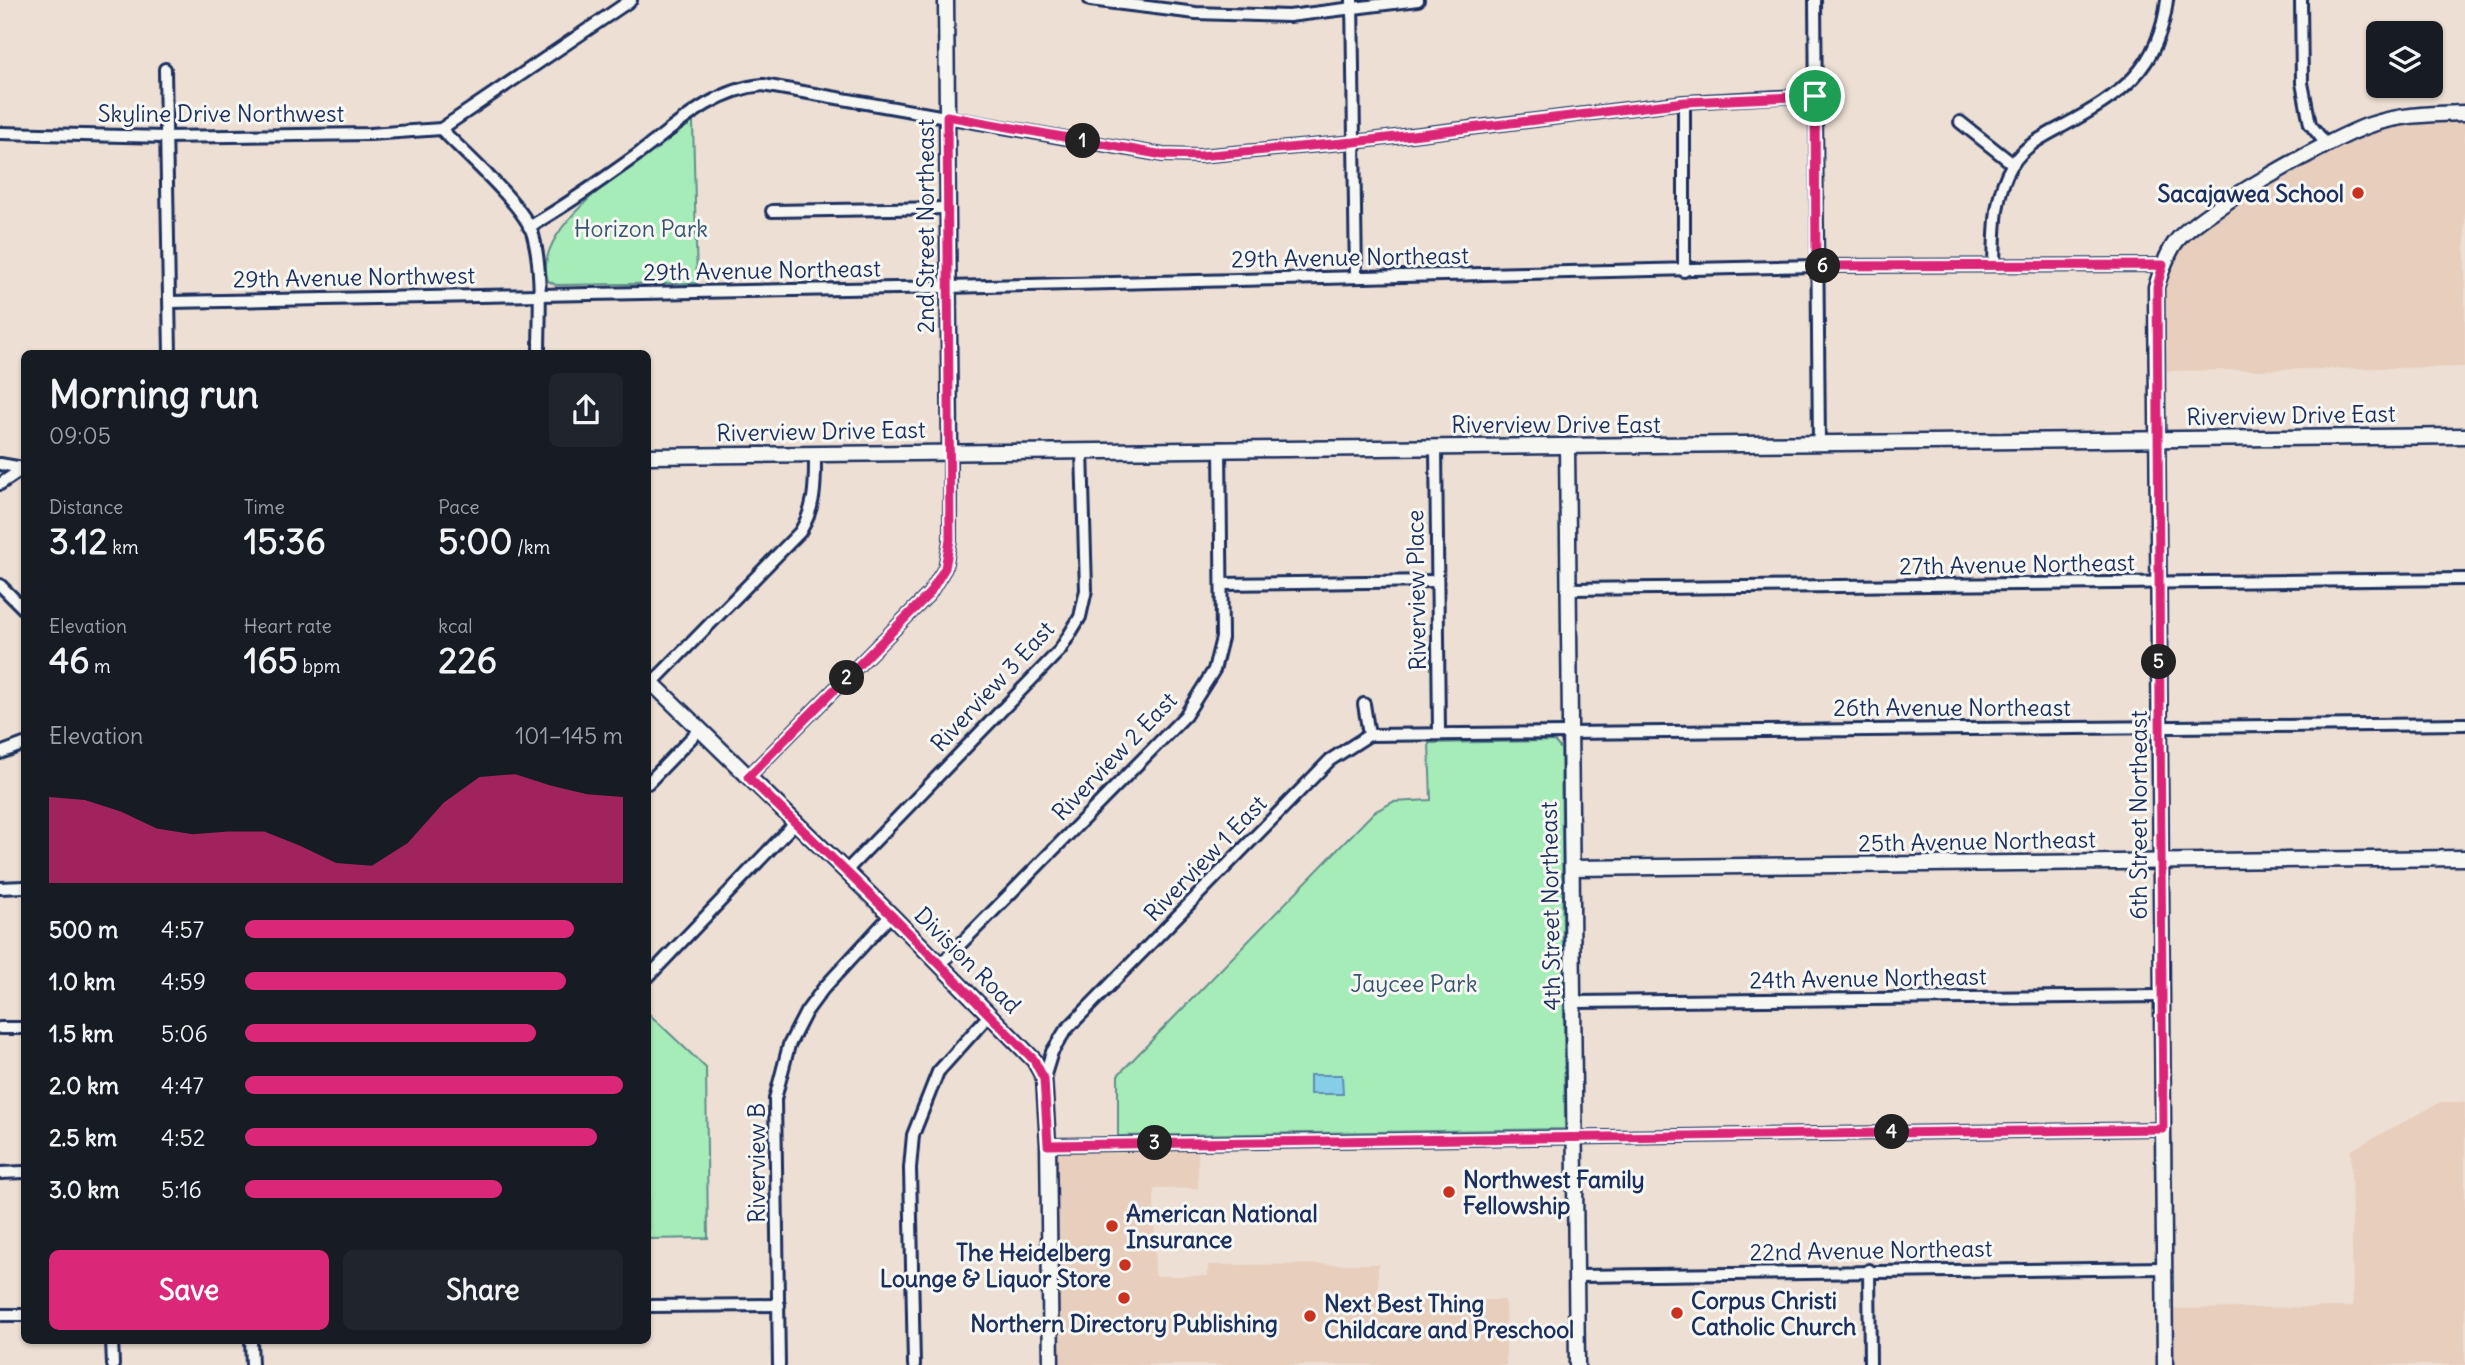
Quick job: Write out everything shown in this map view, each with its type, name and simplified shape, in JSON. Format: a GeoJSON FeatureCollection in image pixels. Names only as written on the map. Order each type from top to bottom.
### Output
{"type":"FeatureCollection","features":[{"type":"Feature","properties":{"kind":"street"},"geometry":{"type":"LineString","coordinates":[[539,350],[536,257],[529,227],[522,213],[441,129],[631,0]]}},
{"type":"Feature","properties":{"kind":"street","name":"2nd Street Northeast"},"geometry":{"type":"LineString","coordinates":[[946,0],[950,452]]}},
{"type":"Feature","properties":{"kind":"street"},"geometry":{"type":"LineString","coordinates":[[1090,0],[1196,13],[1289,16],[1352,4],[1418,0]]}},
{"type":"Feature","properties":{"kind":"street"},"geometry":{"type":"LineString","coordinates":[[1815,0],[1819,444]]}},
{"type":"Feature","properties":{"kind":"street"},"geometry":{"type":"LineString","coordinates":[[1994,265],[1996,215],[2000,192],[2013,164],[2034,142],[2099,106],[2129,85],[2155,50],[2167,0]]}},
{"type":"Feature","properties":{"kind":"street"},"geometry":{"type":"LineString","coordinates":[[2301,0],[2302,83],[2310,124],[2326,144]]}},
{"type":"Feature","properties":{"kind":"street"},"geometry":{"type":"LineString","coordinates":[[1352,4],[1356,277]]}},
{"type":"Feature","properties":{"kind":"street"},"geometry":{"type":"LineString","coordinates":[[164,69],[170,350]]}},
{"type":"Feature","properties":{"kind":"street"},"geometry":{"type":"LineString","coordinates":[[529,227],[569,204],[704,106],[743,87],[762,85],[1163,155],[1199,156],[1354,142],[1685,102],[1815,96]]}},
{"type":"Feature","properties":{"kind":"street"},"geometry":{"type":"LineString","coordinates":[[1684,271],[1685,102]]}},
{"type":"Feature","properties":{"kind":"street"},"geometry":{"type":"LineString","coordinates":[[2163,265],[2175,243],[2207,215],[2326,144],[2370,125],[2412,114],[2465,113]]}},
{"type":"Feature","properties":{"kind":"street"},"geometry":{"type":"LineString","coordinates":[[1960,122],[2013,164]]}},
{"type":"Feature","properties":{"kind":"street","name":"Skyline Drive Northwest"},"geometry":{"type":"LineString","coordinates":[[0,134],[165,137],[370,134],[441,129]]}},
{"type":"Feature","properties":{"kind":"street"},"geometry":{"type":"LineString","coordinates":[[772,211],[948,208]]}},
{"type":"Feature","properties":{"kind":"street","name":"29th Avenue Northeast"},"geometry":{"type":"LineString","coordinates":[[538,295],[948,288],[1816,266],[2163,265]]}},
{"type":"Feature","properties":{"kind":"street","name":"6th Street Northeast"},"geometry":{"type":"LineString","coordinates":[[2163,265],[2157,287],[2165,1365]]}},
{"type":"Feature","properties":{"kind":"street","name":"29th Avenue Northwest"},"geometry":{"type":"LineString","coordinates":[[170,302],[538,295]]}},
{"type":"Feature","properties":{"kind":"street","name":"Riverview Drive East"},"geometry":{"type":"LineString","coordinates":[[651,456],[2465,436]]}},
{"type":"Feature","properties":{"kind":"street","name":"4th Street Northeast"},"geometry":{"type":"LineString","coordinates":[[1567,446],[1577,1365]]}},
{"type":"Feature","properties":{"kind":"street","name":"Riverview Place"},"geometry":{"type":"LineString","coordinates":[[1436,447],[1435,581],[1439,732]]}},
{"type":"Feature","properties":{"kind":"street","name":"Riverview 2 East"},"geometry":{"type":"LineString","coordinates":[[941,964],[1185,716],[1214,670],[1222,638],[1220,448]]}},
{"type":"Feature","properties":{"kind":"street","name":"Riverview 3 East"},"geometry":{"type":"LineString","coordinates":[[845,872],[1060,650],[1080,617],[1086,590],[1082,450]]}},
{"type":"Feature","properties":{"kind":"street"},"geometry":{"type":"LineString","coordinates":[[748,777],[929,594],[945,568],[950,540],[950,452]]}},
{"type":"Feature","properties":{"kind":"street"},"geometry":{"type":"LineString","coordinates":[[651,680],[800,532],[811,514],[815,498],[815,455]]}},
{"type":"Feature","properties":{"kind":"street"},"geometry":{"type":"LineString","coordinates":[[0,464],[21,468]]}},
{"type":"Feature","properties":{"kind":"street"},"geometry":{"type":"LineString","coordinates":[[0,484],[21,470]]}},
{"type":"Feature","properties":{"kind":"street","name":"27th Avenue Northeast"},"geometry":{"type":"LineString","coordinates":[[1569,589],[2465,579]]}},
{"type":"Feature","properties":{"kind":"street"},"geometry":{"type":"LineString","coordinates":[[1222,584],[1435,581]]}},
{"type":"Feature","properties":{"kind":"street"},"geometry":{"type":"LineString","coordinates":[[0,585],[21,606]]}},
{"type":"Feature","properties":{"kind":"street","name":"Division Road"},"geometry":{"type":"LineString","coordinates":[[651,682],[794,824],[941,964],[1034,1060],[1044,1079]]}},
{"type":"Feature","properties":{"kind":"street"},"geometry":{"type":"LineString","coordinates":[[1364,704],[1369,735],[1439,732]]}},
{"type":"Feature","properties":{"kind":"street","name":"26th Avenue Northeast"},"geometry":{"type":"LineString","coordinates":[[1439,732],[2465,724]]}},
{"type":"Feature","properties":{"kind":"street"},"geometry":{"type":"LineString","coordinates":[[651,780],[699,730]]}},
{"type":"Feature","properties":{"kind":"street","name":"Riverview 1 East"},"geometry":{"type":"LineString","coordinates":[[1044,1079],[1052,1052],[1065,1031],[1331,760],[1369,735]]}},
{"type":"Feature","properties":{"kind":"street"},"geometry":{"type":"LineString","coordinates":[[0,753],[21,745]]}},
{"type":"Feature","properties":{"kind":"street"},"geometry":{"type":"LineString","coordinates":[[651,974],[794,824]]}},
{"type":"Feature","properties":{"kind":"street","name":"25th Avenue Northeast"},"geometry":{"type":"LineString","coordinates":[[1573,868],[2465,858]]}},
{"type":"Feature","properties":{"kind":"street"},"geometry":{"type":"LineString","coordinates":[[0,888],[21,887]]}},
{"type":"Feature","properties":{"kind":"street","name":"Riverview B"},"geometry":{"type":"LineString","coordinates":[[779,1365],[775,1100],[789,1045],[806,1012],[823,989],[891,915]]}},
{"type":"Feature","properties":{"kind":"street","name":"24th Avenue Northeast"},"geometry":{"type":"LineString","coordinates":[[1574,1002],[2162,996]]}},
{"type":"Feature","properties":{"kind":"street"},"geometry":{"type":"LineString","coordinates":[[914,1365],[910,1168],[913,1135],[938,1072],[990,1014]]}},
{"type":"Feature","properties":{"kind":"street"},"geometry":{"type":"LineString","coordinates":[[0,1028],[21,1028]]}},
{"type":"Feature","properties":{"kind":"street"},"geometry":{"type":"LineString","coordinates":[[1044,1079],[1048,1145],[1051,1365]]}},
{"type":"Feature","properties":{"kind":"street"},"geometry":{"type":"LineString","coordinates":[[1048,1145],[2163,1129]]}},
{"type":"Feature","properties":{"kind":"street"},"geometry":{"type":"LineString","coordinates":[[0,1173],[21,1172]]}},
{"type":"Feature","properties":{"kind":"street","name":"22nd Avenue Northeast"},"geometry":{"type":"LineString","coordinates":[[1578,1276],[2164,1268]]}},
{"type":"Feature","properties":{"kind":"street"},"geometry":{"type":"LineString","coordinates":[[1869,1270],[1870,1365]]}},
{"type":"Feature","properties":{"kind":"street"},"geometry":{"type":"LineString","coordinates":[[651,1306],[779,1305]]}},
{"type":"Feature","properties":{"kind":"street"},"geometry":{"type":"LineString","coordinates":[[0,1315],[21,1315]]}},
{"type":"Feature","properties":{"kind":"street"},"geometry":{"type":"LineString","coordinates":[[112,1344],[113,1365]]}},
{"type":"Feature","properties":{"kind":"street"},"geometry":{"type":"LineString","coordinates":[[251,1344],[251,1365]]}},
{"type":"Feature","properties":{"kind":"shaded area","name":"Sacajawea School"},"geometry":{"type":"Polygon","coordinates":[[[2465,113],[2465,367],[2157,371],[2163,265],[2175,243],[2326,144],[2370,125],[2465,113]]]}},
{"type":"Feature","properties":{"kind":"shaded area"},"geometry":{"type":"Polygon","coordinates":[[[2441,1102],[2465,1102],[2465,1365],[2165,1365],[2164,1309],[2353,1307],[2351,1150],[2441,1102]]]}},
{"type":"Feature","properties":{"kind":"shaded area"},"geometry":{"type":"Polygon","coordinates":[[[1198,1142],[1198,1188],[1154,1189],[1155,1276],[1208,1276],[1208,1265],[1378,1264],[1378,1301],[1505,1300],[1506,1365],[1051,1365],[1048,1145],[1198,1142]]]}},
{"type":"Feature","properties":{"kind":"green space","name":"Horizon Park"},"geometry":{"type":"Polygon","coordinates":[[[693,122],[697,283],[556,285],[548,281],[547,259],[557,236],[575,213],[624,170],[693,122]]]}},
{"type":"Feature","properties":{"kind":"green space","name":"Jaycee Park"},"geometry":{"type":"Polygon","coordinates":[[[1554,741],[1561,749],[1565,1129],[1118,1136],[1118,1075],[1374,812],[1393,802],[1431,800],[1429,743],[1554,741]]]}},
{"type":"Feature","properties":{"kind":"green space"},"geometry":{"type":"Polygon","coordinates":[[[651,1016],[706,1068],[708,1238],[651,1239],[651,1016]]]}},
{"type":"Feature","properties":{"kind":"water"},"geometry":{"type":"Polygon","coordinates":[[[1310,1075],[1342,1075],[1343,1094],[1310,1094],[1310,1075]]]}},
{"type":"Feature","properties":{"kind":"place","name":"Sacajawea School"},"geometry":{"type":"Point","coordinates":[2358,193]}},
{"type":"Feature","properties":{"kind":"place","name":"Northwest Family Fellowship"},"geometry":{"type":"Point","coordinates":[1449,1192]}},
{"type":"Feature","properties":{"kind":"place","name":"American National Insurance"},"geometry":{"type":"Point","coordinates":[1112,1226]}},
{"type":"Feature","properties":{"kind":"place","name":"The Heidelberg Lounge & Liquor Store"},"geometry":{"type":"Point","coordinates":[1125,1265]}},
{"type":"Feature","properties":{"kind":"place","name":"Northern Directory Publishing"},"geometry":{"type":"Point","coordinates":[1124,1298]}},
{"type":"Feature","properties":{"kind":"place","name":"Corpus Christi Catholic Church"},"geometry":{"type":"Point","coordinates":[1677,1313]}},
{"type":"Feature","properties":{"kind":"place","name":"Next Best Thing Childcare and Preschool"},"geometry":{"type":"Point","coordinates":[1310,1316]}},
{"type":"Feature","properties":{"kind":"route"},"geometry":{"type":"LineString","coordinates":[[1815,96],[1816,266],[2163,265],[2157,287],[2163,1129],[1048,1145],[1044,1079],[1034,1060],[891,915],[748,777],[929,594],[945,568],[950,540],[947,116],[1163,155],[1199,156],[1354,142],[1685,102],[1815,96]]}}]}
